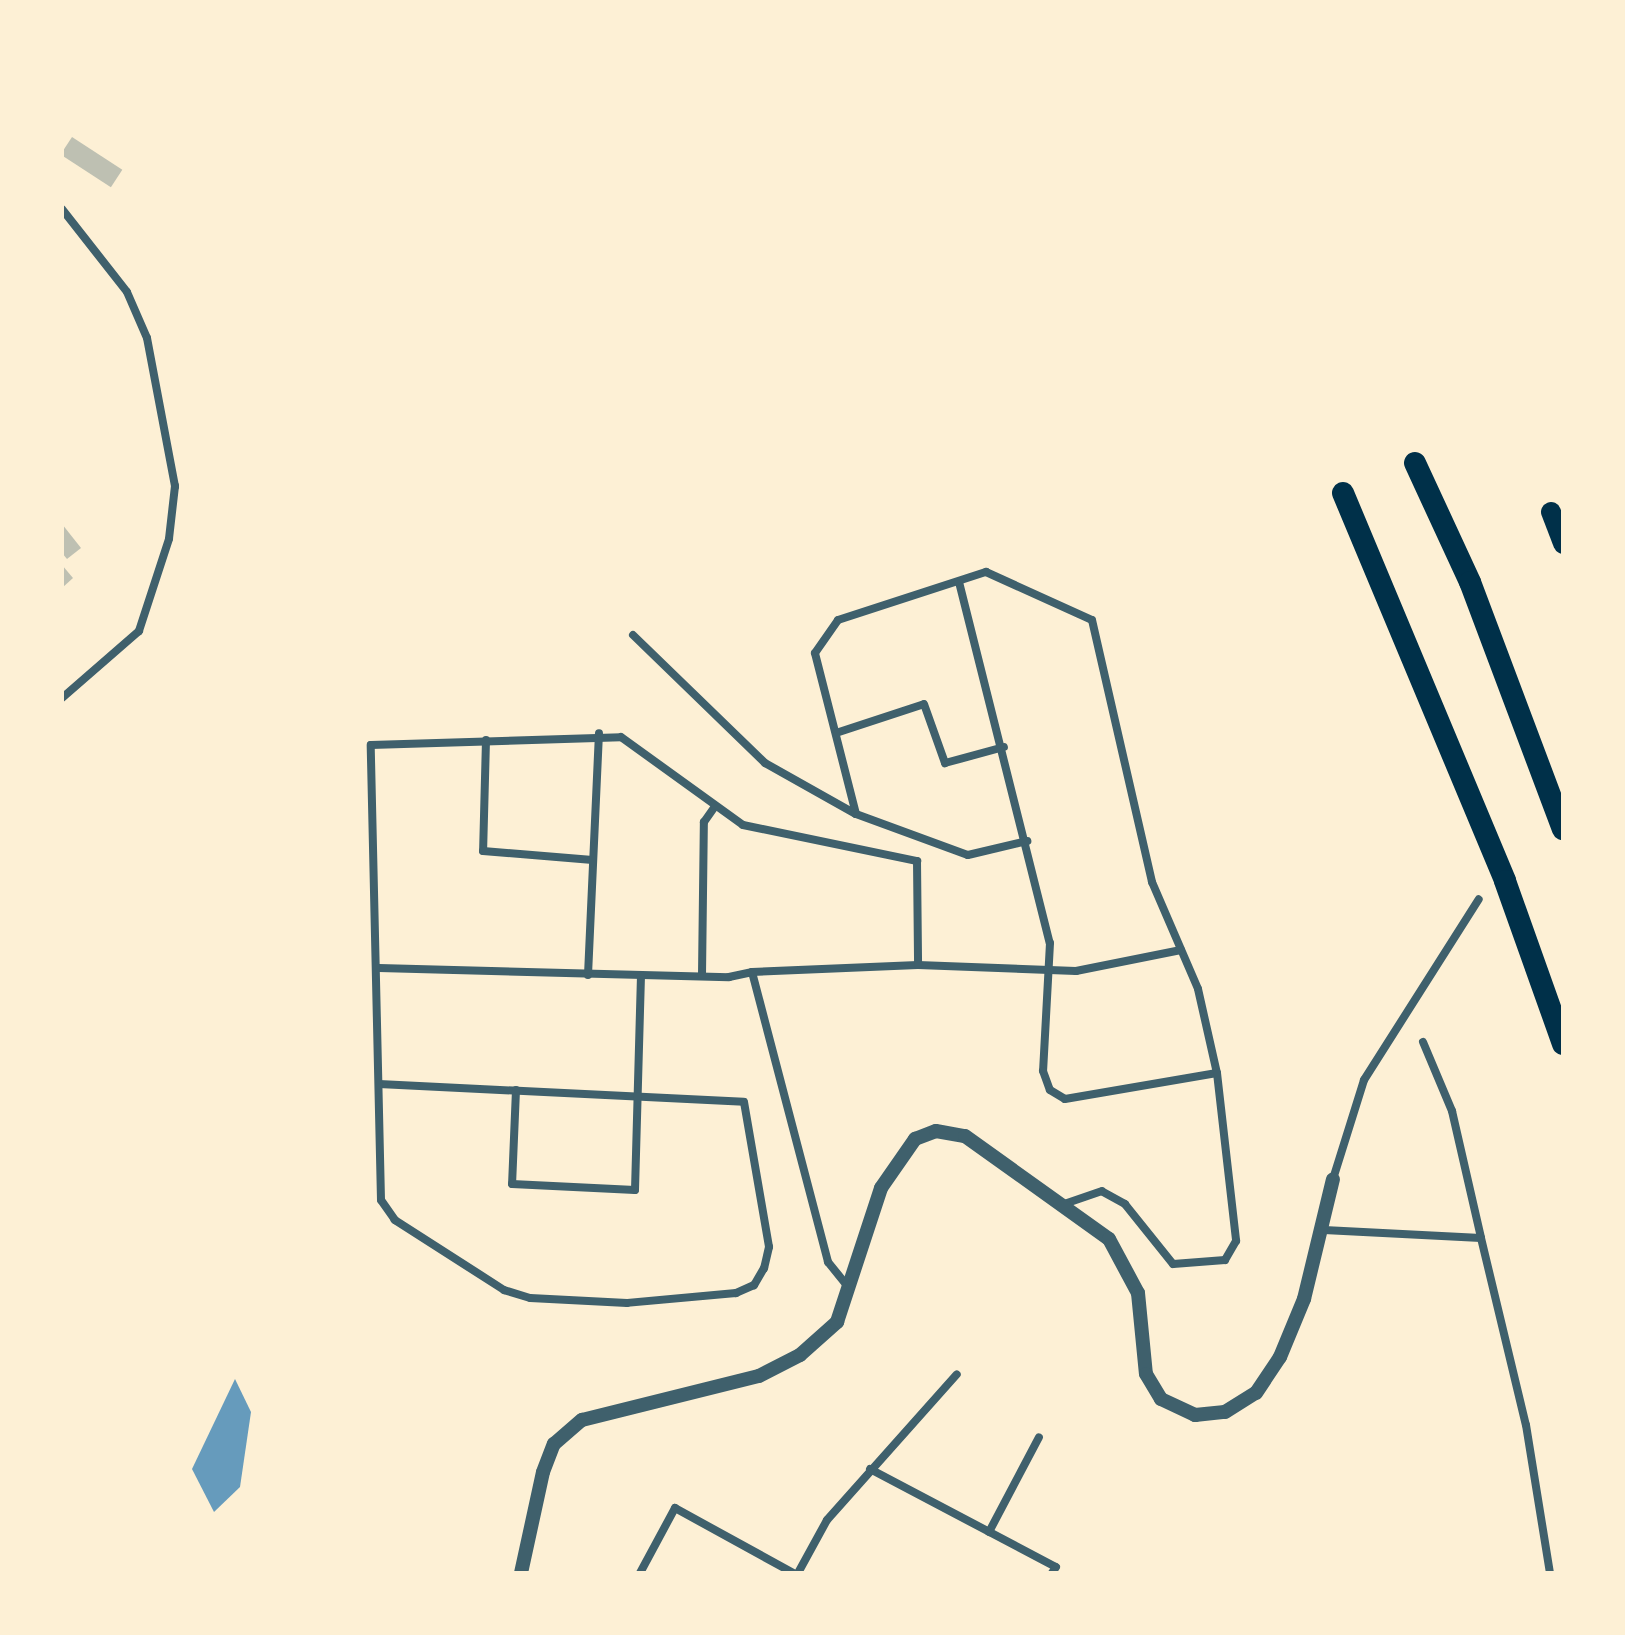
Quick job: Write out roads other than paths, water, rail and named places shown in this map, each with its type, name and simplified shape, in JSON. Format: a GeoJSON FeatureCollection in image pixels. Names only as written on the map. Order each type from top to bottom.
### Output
{"type":"FeatureCollection","features":[{"type":"Feature","properties":{"kind":"highway"},"geometry":{"type":"LineString","coordinates":[[1415,463],[1493,640],[1563,829]]}},
{"type":"Feature","properties":{"kind":"highway"},"geometry":{"type":"LineString","coordinates":[[1343,493],[1505,881],[1563,1044]]}},
{"type":"Feature","properties":{"kind":"highway"},"geometry":{"type":"LineString","coordinates":[[1551,512],[1563,544]]}},
{"type":"Feature","properties":{"kind":"street"},"geometry":{"type":"LineString","coordinates":[[62,209],[127,292],[147,338],[175,486],[169,539],[139,631],[62,698]]}},
{"type":"Feature","properties":{"kind":"street"},"geometry":{"type":"LineString","coordinates":[[856,814],[839,732],[815,653],[822,634],[838,620],[986,572],[1092,620],[1152,882],[1181,950],[1217,1073],[1238,1209],[1236,1241],[1225,1260],[1173,1264],[1125,1204],[1102,1191],[1064,1204]]}},
{"type":"Feature","properties":{"kind":"street"},"geometry":{"type":"LineString","coordinates":[[959,582],[1004,747],[1050,943],[1043,1071],[1050,1090],[1065,1099],[1217,1073]]}},
{"type":"Feature","properties":{"kind":"street"},"geometry":{"type":"LineString","coordinates":[[633,635],[765,763],[856,814],[968,855],[1027,841]]}},
{"type":"Feature","properties":{"kind":"street"},"geometry":{"type":"LineString","coordinates":[[839,732],[924,704],[945,763],[1004,747]]}},
{"type":"Feature","properties":{"kind":"street"},"geometry":{"type":"LineString","coordinates":[[588,975],[599,733]]}},
{"type":"Feature","properties":{"kind":"street"},"geometry":{"type":"LineString","coordinates":[[379,1084],[744,1102],[769,1247],[754,1285],[627,1303],[504,1290],[395,1220],[381,1200],[379,1084],[379,968],[371,745],[599,733],[621,737],[743,825],[917,861],[918,965]]}},
{"type":"Feature","properties":{"kind":"street"},"geometry":{"type":"LineString","coordinates":[[486,740],[483,851],[593,860]]}},
{"type":"Feature","properties":{"kind":"street"},"geometry":{"type":"LineString","coordinates":[[702,975],[704,822],[715,806]]}},
{"type":"Feature","properties":{"kind":"street"},"geometry":{"type":"LineString","coordinates":[[521,1573],[543,1472],[564,1436],[605,1413],[759,1376],[824,1336],[853,1291],[881,1188],[915,1139],[936,1131],[965,1136],[1064,1204],[1127,1261],[1138,1293],[1146,1374],[1161,1399],[1195,1415],[1225,1412],[1256,1393],[1304,1299],[1324,1230],[1333,1179],[1364,1080],[1479,899]]}},
{"type":"Feature","properties":{"kind":"street"},"geometry":{"type":"LineString","coordinates":[[379,968],[588,975],[702,975],[918,965],[1076,971],[1181,950]]}},
{"type":"Feature","properties":{"kind":"street"},"geometry":{"type":"LineString","coordinates":[[752,972],[828,1262],[853,1291]]}},
{"type":"Feature","properties":{"kind":"street"},"geometry":{"type":"LineString","coordinates":[[516,1090],[512,1184],[635,1190],[641,975]]}},
{"type":"Feature","properties":{"kind":"street"},"geometry":{"type":"LineString","coordinates":[[1423,1042],[1452,1111],[1526,1425],[1550,1573]]}},
{"type":"Feature","properties":{"kind":"street"},"geometry":{"type":"LineString","coordinates":[[1324,1230],[1481,1238]]}},
{"type":"Feature","properties":{"kind":"street"},"geometry":{"type":"LineString","coordinates":[[640,1573],[675,1508],[796,1573],[827,1520],[957,1374]]}},
{"type":"Feature","properties":{"kind":"street"},"geometry":{"type":"LineString","coordinates":[[989,1532],[1039,1437]]}},
{"type":"Feature","properties":{"kind":"street"},"geometry":{"type":"LineString","coordinates":[[870,1469],[1056,1567],[1052,1573]]}},
{"type":"Feature","properties":{"kind":"water"},"geometry":{"type":"Polygon","coordinates":[[[235,1379],[251,1412],[240,1487],[214,1512],[192,1469],[235,1379]]]}}]}
